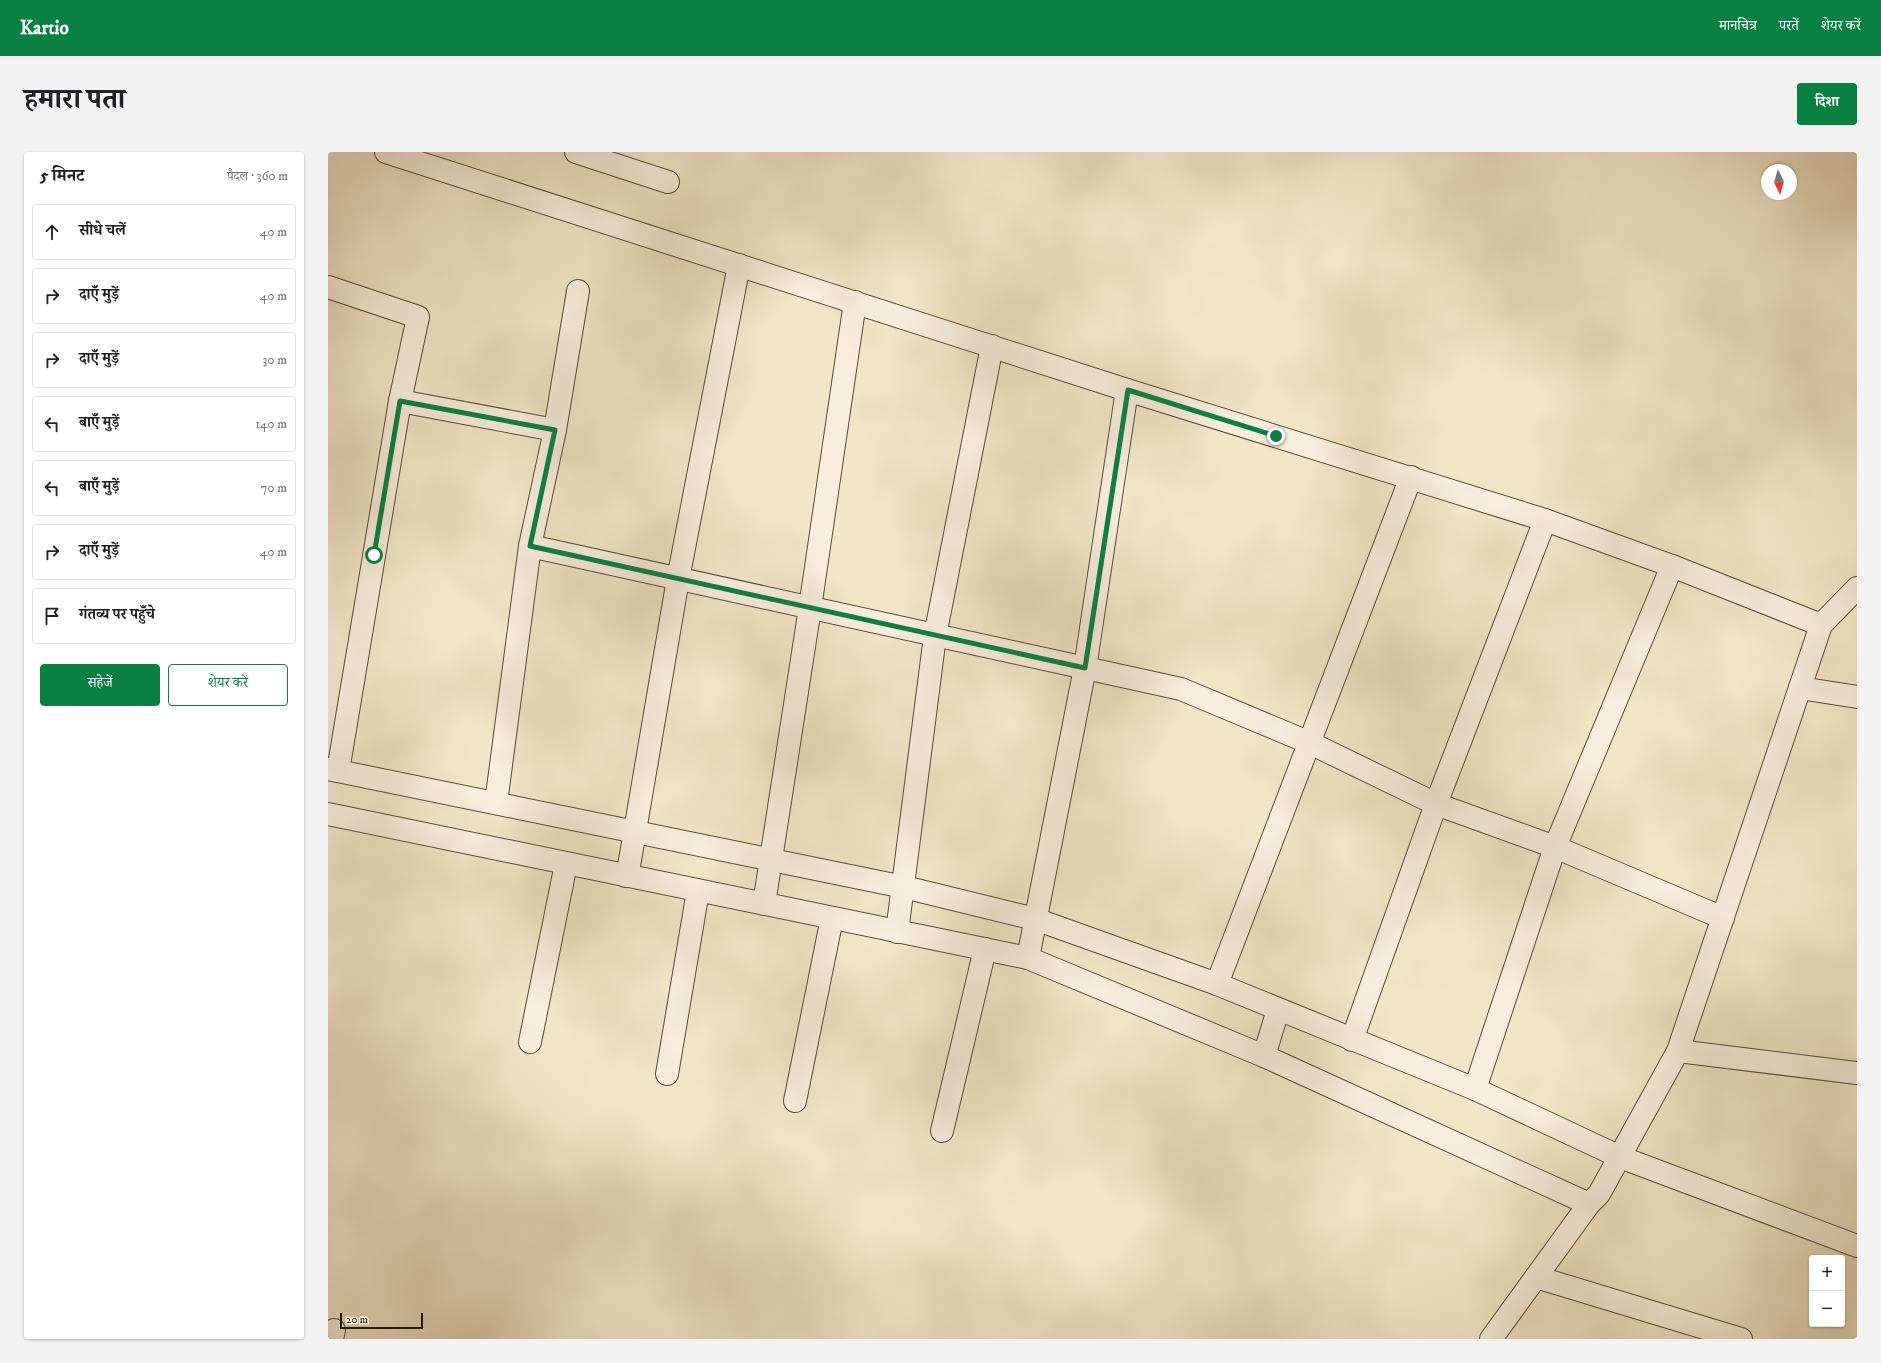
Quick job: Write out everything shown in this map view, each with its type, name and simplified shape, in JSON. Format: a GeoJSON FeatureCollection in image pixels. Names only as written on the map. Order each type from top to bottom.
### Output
{"type":"FeatureCollection","features":[{"type":"Feature","properties":{"kind":"street"},"geometry":{"type":"LineString","coordinates":[[386,152],[1128,390],[1545,520],[1672,566],[1821,625]]}},
{"type":"Feature","properties":{"kind":"street"},"geometry":{"type":"LineString","coordinates":[[576,152],[668,182]]}},
{"type":"Feature","properties":{"kind":"street"},"geometry":{"type":"LineString","coordinates":[[630,855],[678,579],[739,266]]}},
{"type":"Feature","properties":{"kind":"street"},"geometry":{"type":"LineString","coordinates":[[328,287],[418,317],[400,401],[333,770],[496,803],[630,855],[698,891],[768,883],[832,918],[900,910],[985,949],[1032,938],[1271,1034],[1594,1199]]}},
{"type":"Feature","properties":{"kind":"street"},"geometry":{"type":"LineString","coordinates":[[496,803],[530,546],[555,430],[578,291]]}},
{"type":"Feature","properties":{"kind":"street"},"geometry":{"type":"LineString","coordinates":[[768,883],[855,302]]}},
{"type":"Feature","properties":{"kind":"street"},"geometry":{"type":"LineString","coordinates":[[900,910],[935,636],[992,346]]}},
{"type":"Feature","properties":{"kind":"street"},"geometry":{"type":"LineString","coordinates":[[1032,938],[1085,668],[1128,390]]}},
{"type":"Feature","properties":{"kind":"street"},"geometry":{"type":"LineString","coordinates":[[400,401],[555,430]]}},
{"type":"Feature","properties":{"kind":"street"},"geometry":{"type":"LineString","coordinates":[[1217,984],[1411,477]]}},
{"type":"Feature","properties":{"kind":"street"},"geometry":{"type":"LineString","coordinates":[[1352,1040],[1436,804],[1545,520]]}},
{"type":"Feature","properties":{"kind":"street"},"geometry":{"type":"LineString","coordinates":[[530,546],[1181,689],[1310,743],[1436,804],[1555,847],[1723,918]]}},
{"type":"Feature","properties":{"kind":"street"},"geometry":{"type":"LineString","coordinates":[[1475,1089],[1555,847],[1672,566]]}},
{"type":"Feature","properties":{"kind":"street"},"geometry":{"type":"LineString","coordinates":[[1491,1339],[1594,1199],[1616,1165],[1678,1051],[1821,625],[1857,588]]}},
{"type":"Feature","properties":{"kind":"street"},"geometry":{"type":"LineString","coordinates":[[1800,688],[1857,697]]}},
{"type":"Feature","properties":{"kind":"street"},"geometry":{"type":"LineString","coordinates":[[328,814],[566,864],[630,855],[1032,938],[1217,984],[1271,1034],[1352,1040],[1475,1089],[1616,1165],[1857,1246]]}},
{"type":"Feature","properties":{"kind":"street"},"geometry":{"type":"LineString","coordinates":[[530,1042],[566,864]]}},
{"type":"Feature","properties":{"kind":"street"},"geometry":{"type":"LineString","coordinates":[[667,1074],[698,891]]}},
{"type":"Feature","properties":{"kind":"street"},"geometry":{"type":"LineString","coordinates":[[795,1101],[832,918]]}},
{"type":"Feature","properties":{"kind":"street"},"geometry":{"type":"LineString","coordinates":[[942,1131],[985,949]]}},
{"type":"Feature","properties":{"kind":"street"},"geometry":{"type":"LineString","coordinates":[[1678,1051],[1857,1073]]}},
{"type":"Feature","properties":{"kind":"street"},"geometry":{"type":"LineString","coordinates":[[1536,1276],[1741,1339]]}},
{"type":"Feature","properties":{"kind":"route"},"geometry":{"type":"LineString","coordinates":[[374,555],[400,401],[555,430],[530,546],[1085,668],[1128,390],[1276,436]]}}]}
